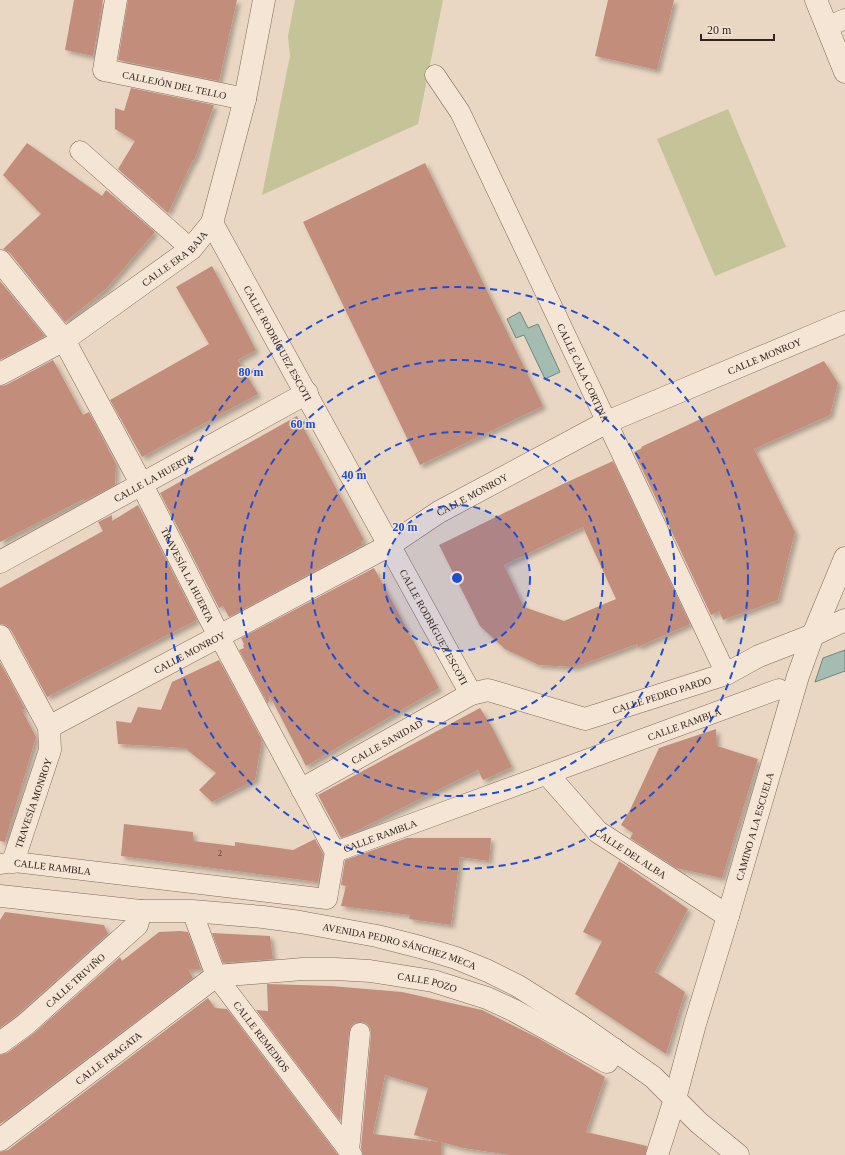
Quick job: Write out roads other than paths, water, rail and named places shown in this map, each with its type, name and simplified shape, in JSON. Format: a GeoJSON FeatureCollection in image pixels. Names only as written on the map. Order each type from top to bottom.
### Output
{"type":"FeatureCollection","features":[{"type":"Feature","properties":{"kind":"street","name":"CALLEJÓN DEL TELLO"},"geometry":{"type":"LineString","coordinates":[[116,0],[104,70],[245,99]]}},
{"type":"Feature","properties":{"kind":"street","name":"CALLE ERA BAJA"},"geometry":{"type":"LineString","coordinates":[[0,374],[64,340],[191,249],[212,223],[245,99],[264,0]]}},
{"type":"Feature","properties":{"kind":"street"},"geometry":{"type":"LineString","coordinates":[[816,0],[836,23],[845,72]]}},
{"type":"Feature","properties":{"kind":"street","name":"CALLE CALA CORTINA"},"geometry":{"type":"LineString","coordinates":[[434,75],[460,112],[726,674]]}},
{"type":"Feature","properties":{"kind":"street"},"geometry":{"type":"LineString","coordinates":[[80,151],[191,249]]}},
{"type":"Feature","properties":{"kind":"street","name":"CALLE RODRÍGUEZ ESCOTI"},"geometry":{"type":"LineString","coordinates":[[212,223],[471,694]]}},
{"type":"Feature","properties":{"kind":"street","name":"TRAVESÍA LA HUERTA"},"geometry":{"type":"LineString","coordinates":[[0,261],[64,340],[142,485],[219,636],[335,852]]}},
{"type":"Feature","properties":{"kind":"street","name":"CALLE MONROY"},"geometry":{"type":"LineString","coordinates":[[49,726],[390,545],[439,512],[607,422],[845,322]]}},
{"type":"Feature","properties":{"kind":"street","name":"CALLE LA HUERTA"},"geometry":{"type":"LineString","coordinates":[[0,562],[307,394]]}},
{"type":"Feature","properties":{"kind":"street","name":"CAMINO A LA ESCUELA"},"geometry":{"type":"LineString","coordinates":[[657,1155],[675,1099],[695,1024],[728,916],[792,694],[812,635],[845,558]]}},
{"type":"Feature","properties":{"kind":"street","name":"CALLE PEDRO PARDO"},"geometry":{"type":"LineString","coordinates":[[471,694],[488,690],[585,719],[726,674],[759,656],[845,620]]}},
{"type":"Feature","properties":{"kind":"street","name":"TRAVESÍA MONROY"},"geometry":{"type":"LineString","coordinates":[[0,636],[49,726],[50,750],[6,863]]}},
{"type":"Feature","properties":{"kind":"street","name":"CALLE RAMBLA"},"geometry":{"type":"LineString","coordinates":[[6,863],[327,899],[335,852],[779,689]]}},
{"type":"Feature","properties":{"kind":"street","name":"CALLE SANIDAD"},"geometry":{"type":"LineString","coordinates":[[302,789],[471,694]]}},
{"type":"Feature","properties":{"kind":"street","name":"CALLE DEL ALBA"},"geometry":{"type":"LineString","coordinates":[[548,775],[598,832],[728,916]]}},
{"type":"Feature","properties":{"kind":"street","name":"AVENIDA PEDRO SÁNCHEZ MECA"},"geometry":{"type":"LineString","coordinates":[[0,896],[141,911],[192,912],[263,918],[339,928],[420,947],[449,956],[488,971],[518,986],[550,1005],[614,1049],[653,1077],[699,1123],[738,1155]]}},
{"type":"Feature","properties":{"kind":"street","name":"CALLE TRIVIÑO"},"geometry":{"type":"LineString","coordinates":[[0,1043],[26,1024],[137,925],[141,911]]}},
{"type":"Feature","properties":{"kind":"street","name":"CALLE REMEDIOS"},"geometry":{"type":"LineString","coordinates":[[192,912],[216,976],[350,1153]]}},
{"type":"Feature","properties":{"kind":"street","name":"CALLE POZO"},"geometry":{"type":"LineString","coordinates":[[216,976],[303,969],[370,971],[433,981],[487,998],[513,1010],[607,1062],[614,1049]]}},
{"type":"Feature","properties":{"kind":"street","name":"CALLE FRAGATA"},"geometry":{"type":"LineString","coordinates":[[0,1140],[216,976]]}},
{"type":"Feature","properties":{"kind":"street","name":"CALLE REMEDIOS"},"geometry":{"type":"LineString","coordinates":[[350,1153],[360,1033]]}}]}
